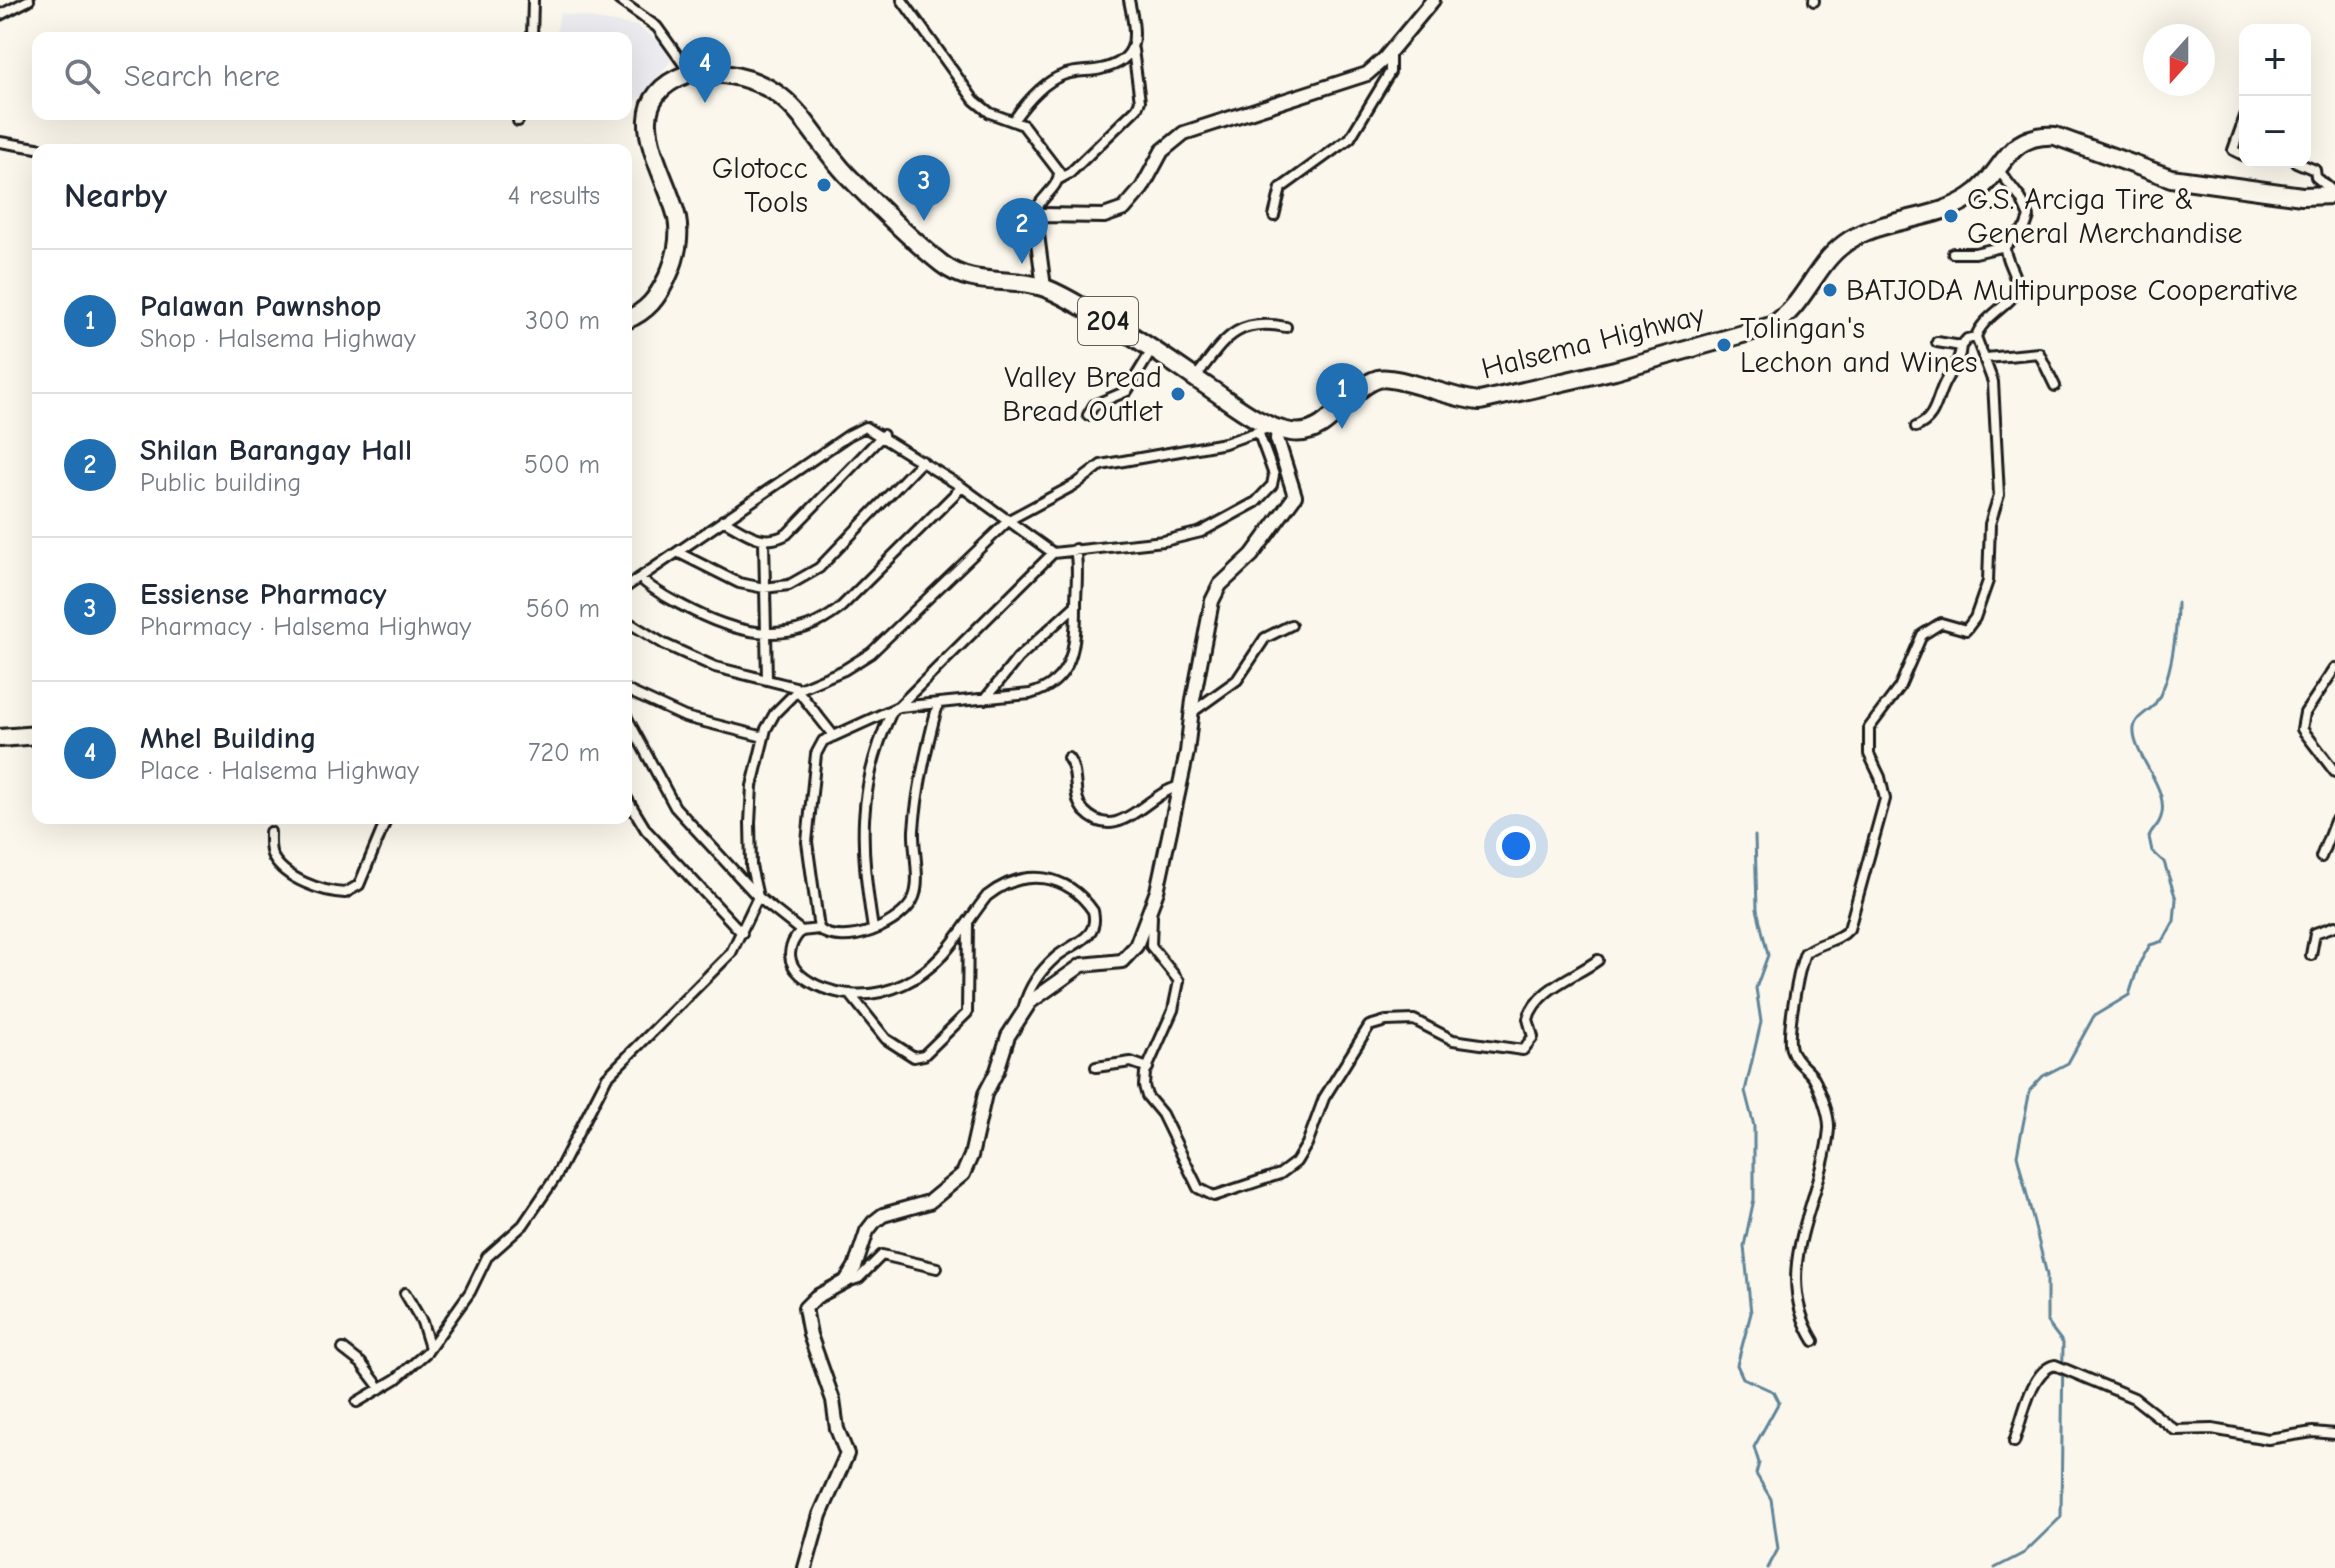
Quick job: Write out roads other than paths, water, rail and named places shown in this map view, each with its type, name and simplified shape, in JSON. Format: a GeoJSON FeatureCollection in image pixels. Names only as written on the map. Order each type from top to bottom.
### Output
{"type":"FeatureCollection","features":[{"type":"Feature","properties":{"kind":"highway","name":"204"},"geometry":{"type":"LineString","coordinates":[[690,74],[742,77],[782,95],[799,110],[848,176],[949,269],[978,281],[1044,287],[1101,317],[1270,430]]}},
{"type":"Feature","properties":{"kind":"highway"},"geometry":{"type":"LineString","coordinates":[[632,316],[651,305],[677,253],[676,216],[647,140],[647,126],[657,96],[690,74]]}},
{"type":"Feature","properties":{"kind":"highway","name":"Halsema Highway"},"geometry":{"type":"LineString","coordinates":[[1270,430],[1293,432],[1315,428],[1379,379],[1391,379],[1459,399],[1480,401],[1615,370],[1771,326],[1788,313],[1842,246],[1869,230],[1960,203],[1977,192],[2017,146],[2043,135],[2055,136],[2171,178],[2302,196],[2335,194]]}},
{"type":"Feature","properties":{"kind":"highway"},"geometry":{"type":"LineString","coordinates":[[0,738],[32,735]]}},
{"type":"Feature","properties":{"kind":"street"},"geometry":{"type":"LineString","coordinates":[[0,15],[29,0]]}},
{"type":"Feature","properties":{"kind":"street"},"geometry":{"type":"LineString","coordinates":[[532,32],[533,0]]}},
{"type":"Feature","properties":{"kind":"street"},"geometry":{"type":"LineString","coordinates":[[619,0],[657,27],[690,74]]}},
{"type":"Feature","properties":{"kind":"street"},"geometry":{"type":"LineString","coordinates":[[902,0],[974,100],[990,113],[1023,125],[1042,145],[1059,172],[1059,179]]}},
{"type":"Feature","properties":{"kind":"street"},"geometry":{"type":"LineString","coordinates":[[1044,287],[1036,227],[1037,207],[1059,179],[1070,173],[1137,108],[1140,101],[1129,0]]}},
{"type":"Feature","properties":{"kind":"street"},"geometry":{"type":"LineString","coordinates":[[1036,227],[1045,214],[1104,216],[1124,209],[1142,188],[1162,151],[1184,133],[1367,74],[1390,52],[1433,0]]}},
{"type":"Feature","properties":{"kind":"street"},"geometry":{"type":"LineString","coordinates":[[1013,121],[1053,80],[1074,72],[1101,69],[1125,59],[1133,50]]}},
{"type":"Feature","properties":{"kind":"street"},"geometry":{"type":"LineString","coordinates":[[1274,216],[1281,188],[1350,138],[1390,72],[1390,52]]}},
{"type":"Feature","properties":{"kind":"street"},"geometry":{"type":"LineString","coordinates":[[2239,133],[2233,150],[2239,153]]}},
{"type":"Feature","properties":{"kind":"street"},"geometry":{"type":"LineString","coordinates":[[0,142],[32,147]]}},
{"type":"Feature","properties":{"kind":"street"},"geometry":{"type":"LineString","coordinates":[[1953,253],[1975,253],[2005,246],[2025,228],[2029,217],[2021,199],[1997,167]]}},
{"type":"Feature","properties":{"kind":"street"},"geometry":{"type":"LineString","coordinates":[[2310,168],[2335,194]]}},
{"type":"Feature","properties":{"kind":"street"},"geometry":{"type":"LineString","coordinates":[[1916,427],[1932,416],[1945,381],[1958,364],[1961,346],[1967,339],[1976,337],[1986,319],[2016,290],[2005,246]]}},
{"type":"Feature","properties":{"kind":"street"},"geometry":{"type":"LineString","coordinates":[[1195,378],[1234,330],[1252,323],[1286,327]]}},
{"type":"Feature","properties":{"kind":"street"},"geometry":{"type":"LineString","coordinates":[[1814,1341],[1798,1312],[1796,1271],[1803,1224],[1815,1196],[1829,1127],[1815,1080],[1802,1068],[1790,1046],[1790,1022],[1805,953],[1820,943],[1839,938],[1849,929],[1880,823],[1884,790],[1869,754],[1869,728],[1899,688],[1922,635],[1941,623],[1966,630],[1975,618],[1988,581],[1990,524],[1999,495],[1993,382],[1976,337]]}},
{"type":"Feature","properties":{"kind":"street"},"geometry":{"type":"LineString","coordinates":[[1937,342],[1961,346]]}},
{"type":"Feature","properties":{"kind":"street"},"geometry":{"type":"LineString","coordinates":[[1088,415],[1094,405],[1127,391],[1152,350]]}},
{"type":"Feature","properties":{"kind":"street"},"geometry":{"type":"LineString","coordinates":[[1986,358],[2039,353],[2055,386]]}},
{"type":"Feature","properties":{"kind":"street"},"geometry":{"type":"LineString","coordinates":[[632,583],[862,428],[883,435],[1053,553]]}},
{"type":"Feature","properties":{"kind":"street"},"geometry":{"type":"LineString","coordinates":[[357,1402],[396,1379],[430,1348],[451,1313],[470,1292],[487,1257],[523,1225],[555,1178],[607,1077],[722,964],[742,933],[758,897],[751,866],[752,786],[764,737],[775,713],[799,689],[844,670],[871,653],[1009,520],[1076,484],[1105,463],[1225,443],[1270,430]]}},
{"type":"Feature","properties":{"kind":"street"},"geometry":{"type":"LineString","coordinates":[[873,929],[861,844],[864,801],[895,708],[1053,553],[1185,537],[1241,513],[1266,493],[1274,475],[1270,430]]}},
{"type":"Feature","properties":{"kind":"street"},"geometry":{"type":"LineString","coordinates":[[1270,430],[1277,439],[1295,496],[1252,555],[1216,592],[1191,713],[1187,752],[1152,908],[1151,946],[1179,981],[1173,1010],[1148,1068],[1144,1086],[1147,1096],[1162,1114],[1185,1166],[1201,1191],[1218,1196],[1280,1174],[1296,1162],[1307,1144],[1324,1098],[1369,1026],[1386,1021],[1414,1020],[1453,1040],[1523,1050],[1533,1037],[1528,1019],[1536,1003],[1551,989],[1598,960]]}},
{"type":"Feature","properties":{"kind":"street"},"geometry":{"type":"LineString","coordinates":[[723,520],[764,541],[787,534],[883,435]]}},
{"type":"Feature","properties":{"kind":"street"},"geometry":{"type":"LineString","coordinates":[[679,553],[715,574],[764,588],[789,585],[819,568],[922,461]]}},
{"type":"Feature","properties":{"kind":"street"},"geometry":{"type":"LineString","coordinates":[[640,578],[674,602],[747,633],[795,631],[825,620],[876,575],[962,487]]}},
{"type":"Feature","properties":{"kind":"street"},"geometry":{"type":"LineString","coordinates":[[764,541],[767,679]]}},
{"type":"Feature","properties":{"kind":"street"},"geometry":{"type":"LineString","coordinates":[[819,929],[808,863],[808,833],[816,754],[823,741],[895,708],[1039,692],[1060,677],[1071,662],[1076,645],[1075,549]]}},
{"type":"Feature","properties":{"kind":"street"},"geometry":{"type":"LineString","coordinates":[[985,699],[1018,658],[1076,605]]}},
{"type":"Feature","properties":{"kind":"street"},"geometry":{"type":"LineString","coordinates":[[632,624],[693,658],[731,673],[767,679],[799,689],[833,735]]}},
{"type":"Feature","properties":{"kind":"street"},"geometry":{"type":"LineString","coordinates":[[1191,713],[1237,680],[1265,638],[1291,625]]}},
{"type":"Feature","properties":{"kind":"street"},"geometry":{"type":"LineString","coordinates":[[2335,668],[2305,713],[2302,729],[2335,772]]}},
{"type":"Feature","properties":{"kind":"street"},"geometry":{"type":"LineString","coordinates":[[632,693],[685,717],[764,737]]}},
{"type":"Feature","properties":{"kind":"street"},"geometry":{"type":"LineString","coordinates":[[632,727],[671,802],[758,897],[801,931],[819,929],[838,936],[873,929],[902,914],[914,896],[916,805],[938,704]]}},
{"type":"Feature","properties":{"kind":"street"},"geometry":{"type":"LineString","coordinates":[[1068,758],[1075,768],[1078,800],[1084,811],[1103,820],[1129,819],[1156,794],[1178,787]]}},
{"type":"Feature","properties":{"kind":"street"},"geometry":{"type":"LineString","coordinates":[[632,807],[646,830],[742,933]]}},
{"type":"Feature","properties":{"kind":"street"},"geometry":{"type":"LineString","coordinates":[[2321,857],[2335,821]]}},
{"type":"Feature","properties":{"kind":"street"},"geometry":{"type":"LineString","coordinates":[[270,832],[273,858],[284,869],[316,887],[345,893],[359,885],[384,824]]}},
{"type":"Feature","properties":{"kind":"street"},"geometry":{"type":"LineString","coordinates":[[801,931],[790,951],[792,968],[821,987],[850,994],[872,994],[905,984],[949,952],[968,922],[997,888],[1030,876],[1066,883],[1093,911],[1094,926],[1089,935],[1059,954],[1031,987],[979,1108],[971,1156],[963,1174],[929,1202],[883,1215],[874,1222],[867,1231],[855,1267],[844,1283]]}},
{"type":"Feature","properties":{"kind":"street"},"geometry":{"type":"LineString","coordinates":[[1022,1013],[1037,996],[1082,965],[1122,961],[1136,946],[1152,908]]}},
{"type":"Feature","properties":{"kind":"street"},"geometry":{"type":"LineString","coordinates":[[850,994],[891,1044],[914,1057],[924,1055],[967,1013],[968,922]]}},
{"type":"Feature","properties":{"kind":"street"},"geometry":{"type":"LineString","coordinates":[[2311,955],[2315,933],[2335,926]]}},
{"type":"Feature","properties":{"kind":"street"},"geometry":{"type":"LineString","coordinates":[[1096,1067],[1131,1062],[1148,1068]]}},
{"type":"Feature","properties":{"kind":"street"},"geometry":{"type":"LineString","coordinates":[[805,1568],[820,1515],[847,1454],[804,1310],[816,1297],[859,1278],[882,1255],[937,1268]]}},
{"type":"Feature","properties":{"kind":"street"},"geometry":{"type":"LineString","coordinates":[[405,1293],[422,1322],[430,1348]]}},
{"type":"Feature","properties":{"kind":"street"},"geometry":{"type":"LineString","coordinates":[[343,1349],[366,1368],[380,1388]]}},
{"type":"Feature","properties":{"kind":"street"},"geometry":{"type":"LineString","coordinates":[[2014,1442],[2041,1371],[2055,1365],[2134,1398],[2175,1430],[2212,1429],[2268,1439],[2313,1432],[2335,1434]]}},
{"type":"Feature","properties":{"kind":"waterway"},"geometry":{"type":"LineString","coordinates":[[1995,1568],[2024,1553],[2061,1517],[2063,1343],[2047,1322],[2047,1275],[2017,1155],[2030,1090],[2043,1076],[2068,1063],[2094,1016],[2129,995],[2139,964],[2150,945],[2163,941],[2174,921],[2176,899],[2164,862],[2152,851],[2149,837],[2159,822],[2161,798],[2139,750],[2134,728],[2139,718],[2154,705],[2165,683],[2174,641],[2177,603]]}},
{"type":"Feature","properties":{"kind":"waterway"},"geometry":{"type":"LineString","coordinates":[[1755,836],[1757,909],[1768,955],[1756,988],[1761,1022],[1745,1091],[1754,1126],[1754,1199],[1744,1246],[1751,1313],[1737,1365],[1743,1378],[1774,1392],[1779,1402],[1754,1447],[1759,1463],[1756,1474],[1771,1499],[1778,1549],[1768,1568]]}},
{"type":"Feature","properties":{"kind":"place","name":"Mhel Building"},"geometry":{"type":"Point","coordinates":[705,103]}},
{"type":"Feature","properties":{"kind":"place","name":"Glotocc Tools"},"geometry":{"type":"Point","coordinates":[824,185]}},
{"type":"Feature","properties":{"kind":"place","name":"G.S. Arciga Tire & General Merchandise"},"geometry":{"type":"Point","coordinates":[1951,216]}},
{"type":"Feature","properties":{"kind":"place","name":"Essiense Pharmacy"},"geometry":{"type":"Point","coordinates":[924,221]}},
{"type":"Feature","properties":{"kind":"place","name":"Shilan Barangay Hall"},"geometry":{"type":"Point","coordinates":[1022,264]}},
{"type":"Feature","properties":{"kind":"place","name":"BATJODA Multipurpose Cooperative"},"geometry":{"type":"Point","coordinates":[1830,290]}},
{"type":"Feature","properties":{"kind":"place","name":"Tolingan's Lechon and Wines"},"geometry":{"type":"Point","coordinates":[1724,345]}},
{"type":"Feature","properties":{"kind":"place","name":"Valley Bread Bread Outlet"},"geometry":{"type":"Point","coordinates":[1178,394]}},
{"type":"Feature","properties":{"kind":"place","name":"Palawan Pawnshop"},"geometry":{"type":"Point","coordinates":[1342,429]}}]}
